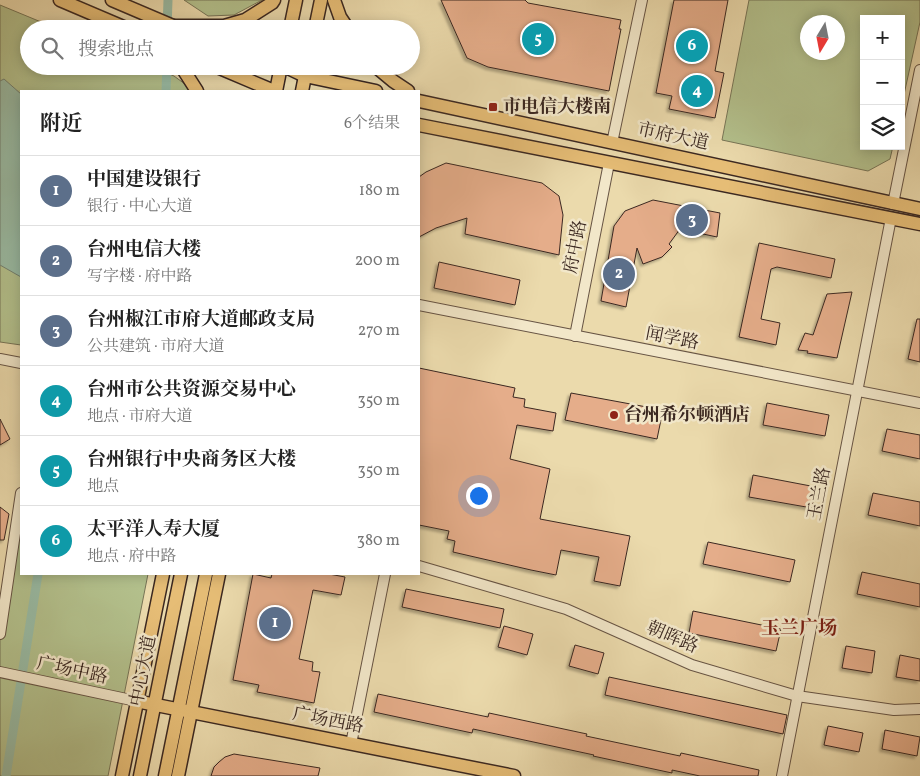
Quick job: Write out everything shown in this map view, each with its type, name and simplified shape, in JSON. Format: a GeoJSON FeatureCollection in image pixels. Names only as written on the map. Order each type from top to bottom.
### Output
{"type":"FeatureCollection","features":[{"type":"Feature","properties":{"kind":"main road"},"geometry":{"type":"LineString","coordinates":[[60,0],[107,20]]}},
{"type":"Feature","properties":{"kind":"main road"},"geometry":{"type":"LineString","coordinates":[[112,0],[161,20]]}},
{"type":"Feature","properties":{"kind":"main road"},"geometry":{"type":"LineString","coordinates":[[245,20],[274,0]]}},
{"type":"Feature","properties":{"kind":"main road"},"geometry":{"type":"LineString","coordinates":[[292,20],[296,0]]}},
{"type":"Feature","properties":{"kind":"main road"},"geometry":{"type":"LineString","coordinates":[[317,20],[321,0]]}},
{"type":"Feature","properties":{"kind":"main road"},"geometry":{"type":"LineString","coordinates":[[334,0],[342,20]]}},
{"type":"Feature","properties":{"kind":"main road"},"geometry":{"type":"LineString","coordinates":[[187,75],[196,90]]}},
{"type":"Feature","properties":{"kind":"main road"},"geometry":{"type":"LineString","coordinates":[[237,75],[273,90]]}},
{"type":"Feature","properties":{"kind":"main road"},"geometry":{"type":"LineString","coordinates":[[275,90],[279,75]]}},
{"type":"Feature","properties":{"kind":"main road"},"geometry":{"type":"LineString","coordinates":[[302,90],[305,75]]}},
{"type":"Feature","properties":{"kind":"main road"},"geometry":{"type":"LineString","coordinates":[[320,75],[372,90]]}},
{"type":"Feature","properties":{"kind":"main road"},"geometry":{"type":"LineString","coordinates":[[386,75],[406,90]]}},
{"type":"Feature","properties":{"kind":"main road","name":"市府大道"},"geometry":{"type":"LineString","coordinates":[[421,100],[920,209]]}},
{"type":"Feature","properties":{"kind":"main road","name":"市府大道"},"geometry":{"type":"LineString","coordinates":[[420,125],[920,224]]}},
{"type":"Feature","properties":{"kind":"main road"},"geometry":{"type":"LineString","coordinates":[[122,776],[163,575]]}},
{"type":"Feature","properties":{"kind":"main road","name":"中心大道"},"geometry":{"type":"LineString","coordinates":[[140,776],[181,575]]}},
{"type":"Feature","properties":{"kind":"main road"},"geometry":{"type":"LineString","coordinates":[[178,776],[185,711],[206,575]]}},
{"type":"Feature","properties":{"kind":"main road"},"geometry":{"type":"LineString","coordinates":[[165,776],[185,711],[219,575]]}},
{"type":"Feature","properties":{"kind":"main road","name":"广场西路"},"geometry":{"type":"LineString","coordinates":[[136,701],[514,776]]}},
{"type":"Feature","properties":{"kind":"street"},"geometry":{"type":"LineString","coordinates":[[612,142],[642,0]]}},
{"type":"Feature","properties":{"kind":"street"},"geometry":{"type":"LineString","coordinates":[[893,204],[920,70]]}},
{"type":"Feature","properties":{"kind":"street","name":"府中路"},"geometry":{"type":"LineString","coordinates":[[575,336],[609,163]]}},
{"type":"Feature","properties":{"kind":"street","name":"玉兰路"},"geometry":{"type":"LineString","coordinates":[[782,776],[891,218]]}},
{"type":"Feature","properties":{"kind":"street","name":"闻学路"},"geometry":{"type":"LineString","coordinates":[[420,306],[920,403]]}},
{"type":"Feature","properties":{"kind":"street"},"geometry":{"type":"LineString","coordinates":[[0,359],[20,363]]}},
{"type":"Feature","properties":{"kind":"street"},"geometry":{"type":"LineString","coordinates":[[0,634],[20,500]]}},
{"type":"Feature","properties":{"kind":"street","name":"朝晖路"},"geometry":{"type":"LineString","coordinates":[[420,566],[566,609],[692,665],[798,696],[894,710],[920,709]]}},
{"type":"Feature","properties":{"kind":"street"},"geometry":{"type":"LineString","coordinates":[[351,744],[384,575]]}},
{"type":"Feature","properties":{"kind":"street","name":"广场中路"},"geometry":{"type":"LineString","coordinates":[[2,673],[136,701]]}},
{"type":"Feature","properties":{"kind":"shaded area"},"geometry":{"type":"Polygon","coordinates":[[[184,0],[262,0],[234,15],[208,16],[184,0]]]}},
{"type":"Feature","properties":{"kind":"shaded area"},"geometry":{"type":"Polygon","coordinates":[[[749,0],[920,0],[920,22],[905,90],[905,15],[860,15],[860,150],[892,150],[890,159],[868,171],[722,140],[749,0]]]}},
{"type":"Feature","properties":{"kind":"shaded area"},"geometry":{"type":"Polygon","coordinates":[[[0,5],[36,20],[20,20],[20,75],[172,75],[191,90],[20,90],[20,345],[0,342],[0,5]]]}},
{"type":"Feature","properties":{"kind":"shaded area"},"geometry":{"type":"Polygon","coordinates":[[[4,79],[20,93],[20,276],[0,265],[0,81],[4,79]]]}},
{"type":"Feature","properties":{"kind":"shaded area"},"geometry":{"type":"Polygon","coordinates":[[[20,500],[20,575],[148,575],[108,776],[0,776],[0,634],[20,500]]]}},
{"type":"Feature","properties":{"kind":"building"},"geometry":{"type":"Polygon","coordinates":[[[441,0],[525,0],[528,3],[621,20],[609,91],[488,67],[467,58],[441,0]]]}},
{"type":"Feature","properties":{"kind":"building"},"geometry":{"type":"Polygon","coordinates":[[[674,0],[728,0],[715,71],[724,73],[715,118],[669,109],[672,96],[656,93],[674,0]]]}},
{"type":"Feature","properties":{"kind":"building"},"geometry":{"type":"Polygon","coordinates":[[[446,163],[542,183],[559,196],[563,215],[559,255],[465,234],[467,218],[436,228],[420,236],[420,176],[446,163]]]}},
{"type":"Feature","properties":{"kind":"building"},"geometry":{"type":"Polygon","coordinates":[[[653,200],[720,213],[717,237],[680,229],[669,244],[672,247],[662,257],[643,264],[637,248],[626,307],[601,301],[614,226],[625,211],[653,200]]]}},
{"type":"Feature","properties":{"kind":"building"},"geometry":{"type":"Polygon","coordinates":[[[759,243],[835,259],[831,278],[777,267],[771,269],[761,319],[780,323],[776,345],[739,337],[759,243]]]}},
{"type":"Feature","properties":{"kind":"building"},"geometry":{"type":"Polygon","coordinates":[[[439,262],[520,280],[515,305],[434,288],[439,262]]]}},
{"type":"Feature","properties":{"kind":"building"},"geometry":{"type":"Polygon","coordinates":[[[852,292],[837,358],[798,350],[805,333],[813,335],[827,294],[852,292]]]}},
{"type":"Feature","properties":{"kind":"building"},"geometry":{"type":"Polygon","coordinates":[[[917,319],[920,319],[920,362],[908,359],[917,319]]]}},
{"type":"Feature","properties":{"kind":"building"},"geometry":{"type":"Polygon","coordinates":[[[420,368],[515,388],[513,397],[525,399],[524,407],[556,413],[553,431],[517,425],[510,459],[550,469],[540,519],[630,536],[620,586],[594,581],[599,557],[561,550],[556,575],[453,552],[455,541],[447,539],[449,531],[420,525],[420,368]]]}},
{"type":"Feature","properties":{"kind":"building","name":"台州希尔顿酒店"},"geometry":{"type":"Polygon","coordinates":[[[571,393],[663,410],[657,439],[565,420],[571,393]]]}},
{"type":"Feature","properties":{"kind":"building"},"geometry":{"type":"Polygon","coordinates":[[[767,403],[829,415],[825,436],[763,425],[767,403]]]}},
{"type":"Feature","properties":{"kind":"building"},"geometry":{"type":"Polygon","coordinates":[[[0,419],[10,439],[0,445],[0,419]]]}},
{"type":"Feature","properties":{"kind":"building"},"geometry":{"type":"Polygon","coordinates":[[[887,429],[920,435],[920,459],[882,451],[887,429]]]}},
{"type":"Feature","properties":{"kind":"building"},"geometry":{"type":"Polygon","coordinates":[[[753,475],[816,487],[812,508],[749,497],[753,475]]]}},
{"type":"Feature","properties":{"kind":"building"},"geometry":{"type":"Polygon","coordinates":[[[873,493],[920,502],[920,526],[868,515],[873,493]]]}},
{"type":"Feature","properties":{"kind":"building"},"geometry":{"type":"Polygon","coordinates":[[[0,507],[9,514],[4,540],[0,540],[0,507]]]}},
{"type":"Feature","properties":{"kind":"building"},"geometry":{"type":"Polygon","coordinates":[[[708,542],[795,560],[790,582],[703,564],[708,542]]]}},
{"type":"Feature","properties":{"kind":"building"},"geometry":{"type":"Polygon","coordinates":[[[862,572],[920,584],[920,607],[857,594],[862,572]]]}},
{"type":"Feature","properties":{"kind":"building"},"geometry":{"type":"Polygon","coordinates":[[[253,575],[271,578],[272,575],[334,575],[345,577],[341,595],[313,590],[299,659],[313,662],[312,671],[320,672],[314,703],[257,692],[259,685],[233,680],[253,575]]]}},
{"type":"Feature","properties":{"kind":"building"},"geometry":{"type":"Polygon","coordinates":[[[406,589],[504,609],[500,628],[402,607],[406,589]]]}},
{"type":"Feature","properties":{"kind":"building"},"geometry":{"type":"Polygon","coordinates":[[[693,611],[781,629],[776,651],[689,633],[693,611]]]}},
{"type":"Feature","properties":{"kind":"building"},"geometry":{"type":"Polygon","coordinates":[[[504,626],[533,634],[527,655],[498,647],[504,626]]]}},
{"type":"Feature","properties":{"kind":"building"},"geometry":{"type":"Polygon","coordinates":[[[575,645],[604,653],[598,674],[569,666],[575,645]]]}},
{"type":"Feature","properties":{"kind":"building"},"geometry":{"type":"Polygon","coordinates":[[[846,646],[875,651],[872,673],[842,668],[846,646]]]}},
{"type":"Feature","properties":{"kind":"building"},"geometry":{"type":"Polygon","coordinates":[[[900,655],[920,659],[920,681],[896,677],[900,655]]]}},
{"type":"Feature","properties":{"kind":"building"},"geometry":{"type":"Polygon","coordinates":[[[609,677],[787,715],[783,734],[605,695],[609,677]]]}},
{"type":"Feature","properties":{"kind":"building"},"geometry":{"type":"Polygon","coordinates":[[[378,694],[488,717],[489,713],[680,756],[681,753],[759,770],[758,776],[700,776],[672,770],[672,773],[473,729],[472,733],[374,712],[378,694]]]}},
{"type":"Feature","properties":{"kind":"building"},"geometry":{"type":"Polygon","coordinates":[[[828,726],[863,733],[859,752],[824,745],[828,726]]]}},
{"type":"Feature","properties":{"kind":"building"},"geometry":{"type":"Polygon","coordinates":[[[885,730],[920,737],[917,756],[882,749],[885,730]]]}},
{"type":"Feature","properties":{"kind":"building"},"geometry":{"type":"Polygon","coordinates":[[[234,754],[320,768],[318,776],[211,776],[214,767],[219,762],[225,757],[234,754]]]}},
{"type":"Feature","properties":{"kind":"waterway"},"geometry":{"type":"LineString","coordinates":[[167,20],[168,0]]}},
{"type":"Feature","properties":{"kind":"waterway"},"geometry":{"type":"LineString","coordinates":[[166,90],[167,75]]}},
{"type":"Feature","properties":{"kind":"waterway"},"geometry":{"type":"LineString","coordinates":[[6,776],[38,575]]}},
{"type":"Feature","properties":{"kind":"place","name":"台州银行中央商务区大楼"},"geometry":{"type":"Point","coordinates":[538,39]}},
{"type":"Feature","properties":{"kind":"place","name":"太平洋人寿大厦"},"geometry":{"type":"Point","coordinates":[692,46]}},
{"type":"Feature","properties":{"kind":"place","name":"台州市公共资源交易中心"},"geometry":{"type":"Point","coordinates":[697,91]}},
{"type":"Feature","properties":{"kind":"place","name":"市电信大楼南"},"geometry":{"type":"Point","coordinates":[493,107]}},
{"type":"Feature","properties":{"kind":"place","name":"台州椒江市府大道邮政支局"},"geometry":{"type":"Point","coordinates":[692,220]}},
{"type":"Feature","properties":{"kind":"place","name":"台州电信大楼"},"geometry":{"type":"Point","coordinates":[619,274]}},
{"type":"Feature","properties":{"kind":"place","name":"台州希尔顿酒店"},"geometry":{"type":"Point","coordinates":[614,415]}},
{"type":"Feature","properties":{"kind":"place","name":"中国建设银行"},"geometry":{"type":"Point","coordinates":[275,623]}},
{"type":"Feature","properties":{"kind":"district","name":"玉兰广场"},"geometry":{"type":"Point","coordinates":[799,629]}}]}
